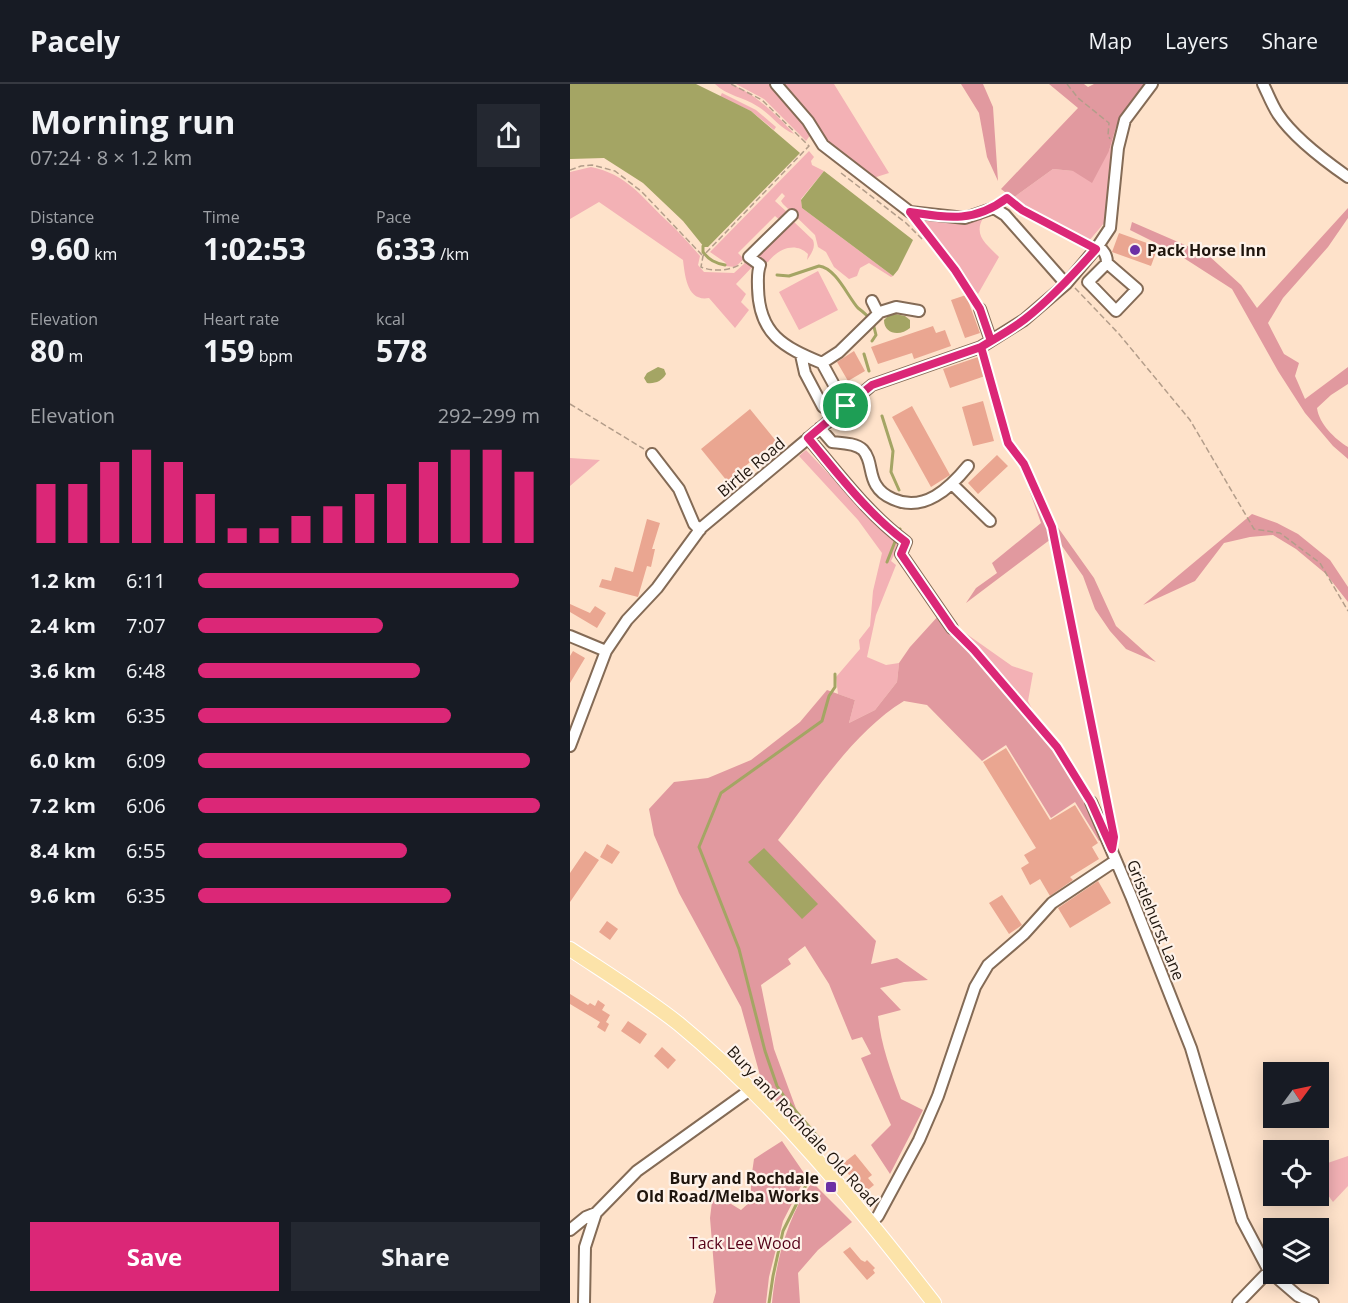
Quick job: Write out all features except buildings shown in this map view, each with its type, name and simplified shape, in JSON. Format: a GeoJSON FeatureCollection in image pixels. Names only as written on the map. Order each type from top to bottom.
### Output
{"type":"FeatureCollection","features":[{"type":"Feature","properties":{"kind":"main road","name":"Bury and Rochdale Old Road"},"geometry":{"type":"LineString","coordinates":[[570,949],[677,1023],[750,1090],[871,1223],[934,1303]]}},
{"type":"Feature","properties":{"kind":"street"},"geometry":{"type":"LineString","coordinates":[[776,84],[808,121],[823,145],[910,212],[965,218],[994,208],[1005,215],[1067,282]]}},
{"type":"Feature","properties":{"kind":"street","name":"Birtle Road"},"geometry":{"type":"LineString","coordinates":[[570,746],[606,651],[627,620],[657,588],[700,530],[872,385],[986,344],[1024,320],[1067,282],[1097,248],[1110,228],[1118,148],[1125,120],[1152,84]]}},
{"type":"Feature","properties":{"kind":"street"},"geometry":{"type":"LineString","coordinates":[[1263,84],[1278,114],[1302,140],[1348,177]]}},
{"type":"Feature","properties":{"kind":"street"},"geometry":{"type":"LineString","coordinates":[[792,214],[749,257],[760,265],[757,271],[758,300],[764,320],[782,344],[822,363],[846,406]]}},
{"type":"Feature","properties":{"kind":"street"},"geometry":{"type":"LineString","coordinates":[[1097,248],[1104,252],[1107,263],[1137,290],[1116,311],[1088,282],[1107,263]]}},
{"type":"Feature","properties":{"kind":"street"},"geometry":{"type":"LineString","coordinates":[[872,301],[876,314]]}},
{"type":"Feature","properties":{"kind":"street"},"geometry":{"type":"LineString","coordinates":[[822,363],[839,351],[876,314],[896,307],[919,311]]}},
{"type":"Feature","properties":{"kind":"street"},"geometry":{"type":"LineString","coordinates":[[980,309],[986,344]]}},
{"type":"Feature","properties":{"kind":"street"},"geometry":{"type":"LineString","coordinates":[[801,355],[805,373],[823,407]]}},
{"type":"Feature","properties":{"kind":"street"},"geometry":{"type":"LineString","coordinates":[[820,428],[832,442],[853,445],[865,452],[877,487],[883,495],[900,502],[920,503],[944,492],[968,466]]}},
{"type":"Feature","properties":{"kind":"street"},"geometry":{"type":"LineString","coordinates":[[808,438],[860,502],[906,542],[901,554],[952,628]]}},
{"type":"Feature","properties":{"kind":"street"},"geometry":{"type":"LineString","coordinates":[[652,454],[679,489],[694,524],[700,530]]}},
{"type":"Feature","properties":{"kind":"street"},"geometry":{"type":"LineString","coordinates":[[952,484],[990,521]]}},
{"type":"Feature","properties":{"kind":"street"},"geometry":{"type":"LineString","coordinates":[[570,636],[606,651]]}},
{"type":"Feature","properties":{"kind":"street","name":"Gristlehurst Lane"},"geometry":{"type":"LineString","coordinates":[[1091,802],[1191,1048],[1242,1220],[1263,1260]]}},
{"type":"Feature","properties":{"kind":"street"},"geometry":{"type":"LineString","coordinates":[[871,1223],[878,1216],[919,1140],[938,1096],[975,987],[988,965],[1024,934],[1052,903],[1115,861]]}},
{"type":"Feature","properties":{"kind":"street"},"geometry":{"type":"LineString","coordinates":[[570,1230],[586,1217],[596,1213],[637,1172],[750,1090]]}},
{"type":"Feature","properties":{"kind":"street"},"geometry":{"type":"LineString","coordinates":[[584,1303],[585,1246],[596,1213]]}},
{"type":"Feature","properties":{"kind":"street"},"geometry":{"type":"LineString","coordinates":[[1238,1303],[1263,1277]]}},
{"type":"Feature","properties":{"kind":"street","name":"Gristlehurst Lane"},"geometry":{"type":"LineString","coordinates":[[1284,1284],[1298,1296],[1313,1303]]}},
{"type":"Feature","properties":{"kind":"path"},"geometry":{"type":"LineString","coordinates":[[732,84],[762,100],[809,146],[703,256],[701,267],[708,270],[735,269],[749,257]]}},
{"type":"Feature","properties":{"kind":"path"},"geometry":{"type":"LineString","coordinates":[[1067,84],[1078,98],[1109,123]]}},
{"type":"Feature","properties":{"kind":"path"},"geometry":{"type":"LineString","coordinates":[[570,170],[592,165],[615,171],[641,191],[703,256]]}},
{"type":"Feature","properties":{"kind":"path"},"geometry":{"type":"LineString","coordinates":[[839,171],[922,239]]}},
{"type":"Feature","properties":{"kind":"path"},"geometry":{"type":"LineString","coordinates":[[994,208],[1007,198],[1022,210],[1097,248]]}},
{"type":"Feature","properties":{"kind":"path"},"geometry":{"type":"LineString","coordinates":[[910,212],[955,270],[980,309]]}},
{"type":"Feature","properties":{"kind":"path"},"geometry":{"type":"LineString","coordinates":[[1067,282],[1119,334],[1190,420],[1254,529],[1280,533],[1320,564],[1348,611]]}},
{"type":"Feature","properties":{"kind":"path"},"geometry":{"type":"LineString","coordinates":[[986,344],[1008,443],[1024,464],[1052,527],[1112,825]]}},
{"type":"Feature","properties":{"kind":"path"},"geometry":{"type":"LineString","coordinates":[[570,404],[652,454]]}},
{"type":"Feature","properties":{"kind":"path"},"geometry":{"type":"LineString","coordinates":[[952,628],[974,650],[1057,747],[1091,802]]}},
{"type":"Feature","properties":{"kind":"shaded area"},"geometry":{"type":"Polygon","coordinates":[[[570,84],[696,84],[751,111],[800,153],[708,247],[704,247],[683,221],[643,183],[604,158],[570,159],[570,84]]]}},
{"type":"Feature","properties":{"kind":"shaded area"},"geometry":{"type":"Polygon","coordinates":[[[715,84],[730,84],[747,92],[794,134],[757,106],[715,84]]]}},
{"type":"Feature","properties":{"kind":"shaded area"},"geometry":{"type":"Polygon","coordinates":[[[736,84],[770,84],[811,134],[806,141],[764,99],[736,84]]]}},
{"type":"Feature","properties":{"kind":"shaded area"},"geometry":{"type":"Polygon","coordinates":[[[779,84],[834,84],[889,173],[870,179],[825,143],[779,84]]]}},
{"type":"Feature","properties":{"kind":"shaded area"},"geometry":{"type":"Polygon","coordinates":[[[722,93],[756,110],[776,127],[774,130],[751,111],[720,97],[722,93]]]}},
{"type":"Feature","properties":{"kind":"shaded area"},"geometry":{"type":"Polygon","coordinates":[[[1116,127],[1105,222],[1088,242],[1026,208],[1013,198],[1053,169],[1073,171],[1109,151],[1116,127]]]}},
{"type":"Feature","properties":{"kind":"shaded area"},"geometry":{"type":"Polygon","coordinates":[[[809,151],[814,157],[811,161],[812,165],[824,171],[801,199],[802,208],[893,276],[891,277],[869,263],[860,268],[857,276],[849,279],[834,267],[826,252],[818,247],[815,235],[783,204],[781,201],[785,196],[782,193],[775,201],[788,213],[782,222],[775,216],[738,253],[744,259],[735,267],[725,266],[726,263],[710,252],[809,151]]]}},
{"type":"Feature","properties":{"kind":"shaded area"},"geometry":{"type":"Polygon","coordinates":[[[591,167],[614,175],[640,194],[700,256],[698,265],[704,272],[734,273],[747,261],[755,264],[736,284],[746,294],[741,302],[749,310],[735,328],[709,298],[696,296],[692,292],[686,280],[683,260],[599,202],[570,219],[570,172],[591,167]]]}},
{"type":"Feature","properties":{"kind":"shaded area"},"geometry":{"type":"Polygon","coordinates":[[[824,171],[913,240],[893,276],[802,208],[801,200],[824,171]]]}},
{"type":"Feature","properties":{"kind":"shaded area"},"geometry":{"type":"Polygon","coordinates":[[[914,215],[964,220],[983,218],[980,224],[981,235],[986,244],[999,257],[978,294],[914,215]]]}},
{"type":"Feature","properties":{"kind":"shaded area"},"geometry":{"type":"Polygon","coordinates":[[[792,220],[813,240],[813,248],[807,260],[808,254],[792,247],[782,250],[764,263],[757,256],[792,220]]]}},
{"type":"Feature","properties":{"kind":"shaded area"},"geometry":{"type":"Polygon","coordinates":[[[818,271],[838,310],[799,330],[779,292],[818,271]]]}},
{"type":"Feature","properties":{"kind":"shaded area"},"geometry":{"type":"Polygon","coordinates":[[[895,314],[905,316],[910,320],[910,328],[898,333],[887,329],[884,320],[895,314]]]}},
{"type":"Feature","properties":{"kind":"shaded area"},"geometry":{"type":"Polygon","coordinates":[[[658,367],[664,369],[666,374],[658,382],[647,383],[644,378],[647,373],[658,367]]]}},
{"type":"Feature","properties":{"kind":"shaded area"},"geometry":{"type":"Polygon","coordinates":[[[806,450],[877,525],[900,543],[891,561],[896,565],[876,615],[867,657],[886,665],[899,663],[897,682],[875,710],[849,723],[855,700],[838,694],[836,677],[860,649],[859,640],[870,626],[873,591],[882,553],[858,520],[799,456],[806,450]]]}},
{"type":"Feature","properties":{"kind":"shaded area"},"geometry":{"type":"Polygon","coordinates":[[[570,458],[600,460],[570,486],[570,458]]]}},
{"type":"Feature","properties":{"kind":"shaded area"},"geometry":{"type":"Polygon","coordinates":[[[951,623],[1012,666],[1033,673],[1028,701],[1038,721],[976,649],[951,623]]]}},
{"type":"Feature","properties":{"kind":"shaded area"},"geometry":{"type":"Polygon","coordinates":[[[764,848],[818,904],[802,919],[748,862],[764,848]]]}},
{"type":"Feature","properties":{"kind":"shaded area"},"geometry":{"type":"Polygon","coordinates":[[[1348,1156],[1348,1186],[1333,1202],[1329,1197],[1329,1163],[1348,1156]]]}},
{"type":"Feature","properties":{"kind":"green space"},"geometry":{"type":"Polygon","coordinates":[[[961,84],[983,84],[993,107],[998,181],[987,157],[979,113],[961,84]]]}},
{"type":"Feature","properties":{"kind":"green space"},"geometry":{"type":"Polygon","coordinates":[[[1049,84],[1084,84],[1088,87],[1094,84],[1145,84],[1116,127],[1109,151],[1092,183],[1073,171],[1053,169],[1013,198],[1001,189],[1078,108],[1049,84]]]}},
{"type":"Feature","properties":{"kind":"green space"},"geometry":{"type":"Polygon","coordinates":[[[1348,208],[1348,218],[1328,247],[1283,298],[1268,323],[1284,354],[1299,363],[1295,376],[1305,399],[1348,367],[1348,384],[1317,408],[1328,430],[1348,447],[1348,459],[1333,446],[1305,413],[1278,371],[1232,289],[1176,253],[1130,230],[1132,222],[1208,255],[1241,285],[1257,308],[1348,208]]]}},
{"type":"Feature","properties":{"kind":"green space"},"geometry":{"type":"Polygon","coordinates":[[[1027,484],[1094,578],[1116,626],[1156,662],[1126,649],[1110,631],[1095,609],[1083,576],[1055,536],[966,603],[976,588],[997,573],[992,563],[1041,523],[1027,484]]]}},
{"type":"Feature","properties":{"kind":"green space"},"geometry":{"type":"Polygon","coordinates":[[[1252,514],[1298,534],[1330,560],[1348,587],[1348,602],[1326,574],[1296,549],[1273,535],[1224,543],[1195,581],[1143,605],[1252,514]]]}},
{"type":"Feature","properties":{"kind":"green space"},"geometry":{"type":"Polygon","coordinates":[[[940,614],[956,639],[974,654],[1025,717],[1052,745],[1089,803],[1103,839],[1099,841],[1075,802],[1051,818],[1006,745],[982,761],[927,705],[904,701],[885,714],[851,746],[778,840],[876,941],[871,964],[897,958],[928,980],[904,982],[880,988],[901,1010],[878,1016],[884,1048],[901,1099],[923,1110],[890,1174],[871,1145],[891,1125],[861,1058],[871,1054],[862,1037],[852,1040],[829,984],[805,946],[788,959],[791,964],[761,985],[774,1049],[805,1133],[763,1086],[741,1007],[679,893],[654,835],[649,809],[674,782],[708,778],[751,760],[800,722],[827,690],[855,700],[849,723],[875,710],[897,682],[899,663],[910,647],[940,614]]]}},
{"type":"Feature","properties":{"kind":"green space","name":"Tack Lee Wood"},"geometry":{"type":"Polygon","coordinates":[[[782,1141],[806,1176],[783,1221],[769,1277],[766,1303],[713,1303],[716,1292],[710,1218],[713,1193],[741,1210],[751,1201],[754,1159],[782,1141]]]}},
{"type":"Feature","properties":{"kind":"green space","name":"Tack Lee Wood"},"geometry":{"type":"Polygon","coordinates":[[[812,1182],[852,1222],[818,1250],[798,1273],[800,1303],[772,1303],[776,1271],[784,1240],[796,1210],[812,1182]]]}},
{"type":"Feature","properties":{"kind":"waterway"},"geometry":{"type":"LineString","coordinates":[[703,246],[703,252],[708,257],[725,265]]}},
{"type":"Feature","properties":{"kind":"waterway"},"geometry":{"type":"LineString","coordinates":[[777,275],[789,276],[819,266],[825,268],[836,277],[858,308],[869,318]]}},
{"type":"Feature","properties":{"kind":"waterway"},"geometry":{"type":"LineString","coordinates":[[872,341],[876,335],[873,323]]}},
{"type":"Feature","properties":{"kind":"waterway"},"geometry":{"type":"LineString","coordinates":[[864,354],[869,371]]}},
{"type":"Feature","properties":{"kind":"waterway"},"geometry":{"type":"LineString","coordinates":[[882,416],[893,451],[891,472],[899,490]]}},
{"type":"Feature","properties":{"kind":"waterway"},"geometry":{"type":"LineString","coordinates":[[887,562],[900,529]]}},
{"type":"Feature","properties":{"kind":"waterway"},"geometry":{"type":"LineString","coordinates":[[818,1137],[777,1086],[765,1051],[739,949],[699,847],[721,793],[822,721],[829,696],[835,687],[835,674]]}},
{"type":"Feature","properties":{"kind":"waterway"},"geometry":{"type":"LineString","coordinates":[[769,1303],[783,1231],[810,1177]]}},
{"type":"Feature","properties":{"kind":"place","name":"Pack Horse Inn"},"geometry":{"type":"Point","coordinates":[1135,250]}},
{"type":"Feature","properties":{"kind":"place","name":"Bury and Rochdale Old Road/Melba Works"},"geometry":{"type":"Point","coordinates":[831,1187]}},
{"type":"Feature","properties":{"kind":"route"},"geometry":{"type":"LineString","coordinates":[[846,406],[808,438],[860,502],[906,542],[901,554],[952,628],[974,650],[1057,747],[1076,775],[1112,849],[1114,837],[1052,527],[1024,464],[1008,443],[981,347],[991,341],[1024,320],[1066,284],[1096,249],[1022,210],[1007,198],[994,208],[965,218],[910,212],[955,270],[980,309],[991,341],[981,347],[872,385],[846,406]]}}]}
